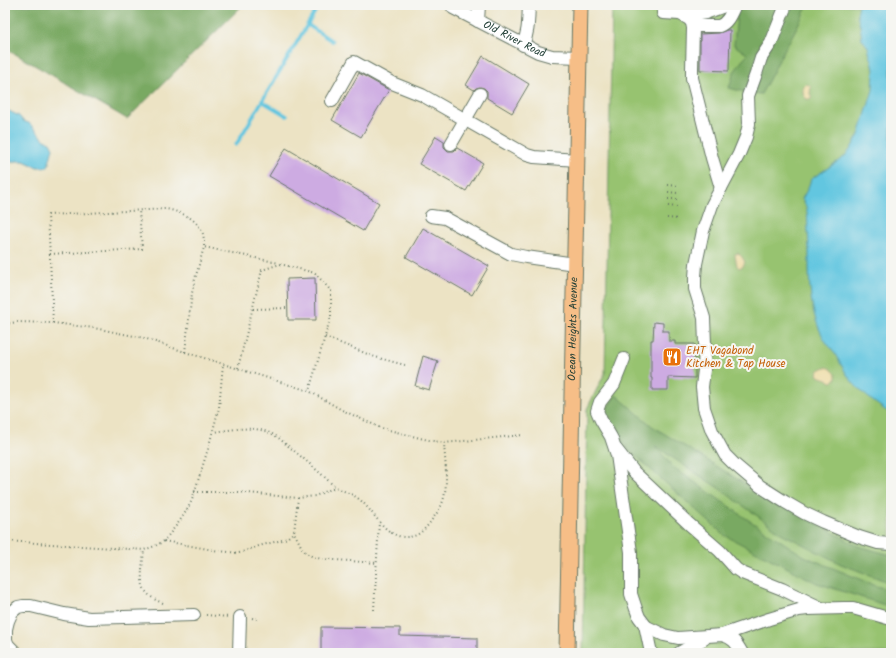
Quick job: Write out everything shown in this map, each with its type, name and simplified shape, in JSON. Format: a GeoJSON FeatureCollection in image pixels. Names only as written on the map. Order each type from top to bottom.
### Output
{"type":"FeatureCollection","features":[{"type":"Feature","properties":{"kind":"main road","name":"Ocean Heights Avenue"},"geometry":{"type":"LineString","coordinates":[[567,653],[580,5]]}},
{"type":"Feature","properties":{"kind":"street"},"geometry":{"type":"LineString","coordinates":[[478,22],[479,5]]}},
{"type":"Feature","properties":{"kind":"street"},"geometry":{"type":"LineString","coordinates":[[523,45],[527,35],[529,5]]}},
{"type":"Feature","properties":{"kind":"street"},"geometry":{"type":"LineString","coordinates":[[663,13],[699,14],[727,5]]}},
{"type":"Feature","properties":{"kind":"street"},"geometry":{"type":"LineString","coordinates":[[693,26],[719,26],[728,18],[735,5]]}},
{"type":"Feature","properties":{"kind":"street"},"geometry":{"type":"LineString","coordinates":[[782,5],[777,29],[771,43],[760,58],[748,96],[749,124],[746,137],[707,217],[695,270],[696,289],[704,318],[705,344],[702,401],[712,431],[722,449],[734,464],[746,475],[772,494],[804,513],[859,537],[878,543],[891,544]]}},
{"type":"Feature","properties":{"kind":"street"},"geometry":{"type":"LineString","coordinates":[[779,21],[786,5]]}},
{"type":"Feature","properties":{"kind":"street","name":"Old River Road"},"geometry":{"type":"LineString","coordinates":[[453,8],[538,52],[552,56],[579,57]]}},
{"type":"Feature","properties":{"kind":"street"},"geometry":{"type":"LineString","coordinates":[[680,14],[689,19],[693,26],[692,78],[721,188]]}},
{"type":"Feature","properties":{"kind":"street"},"geometry":{"type":"LineString","coordinates":[[332,101],[354,62],[392,83],[422,94],[527,155],[534,157],[577,160]]}},
{"type":"Feature","properties":{"kind":"street"},"geometry":{"type":"LineString","coordinates":[[451,144],[480,94]]}},
{"type":"Feature","properties":{"kind":"street"},"geometry":{"type":"LineString","coordinates":[[430,216],[445,218],[511,254],[575,264]]}},
{"type":"Feature","properties":{"kind":"street"},"geometry":{"type":"LineString","coordinates":[[624,359],[614,384],[600,402],[597,411],[611,437],[617,455],[631,552],[631,594],[636,609],[645,626],[651,653]]}},
{"type":"Feature","properties":{"kind":"street"},"geometry":{"type":"LineString","coordinates":[[614,447],[634,472],[720,551],[736,569],[821,608]]}},
{"type":"Feature","properties":{"kind":"street"},"geometry":{"type":"LineString","coordinates":[[16,653],[8,645],[6,640],[6,629],[12,612],[18,607],[22,606],[31,606],[88,618],[194,615]]}},
{"type":"Feature","properties":{"kind":"street"},"geometry":{"type":"LineString","coordinates":[[722,635],[799,610],[853,608],[891,619]]}},
{"type":"Feature","properties":{"kind":"street"},"geometry":{"type":"LineString","coordinates":[[239,653],[240,617]]}},
{"type":"Feature","properties":{"kind":"street"},"geometry":{"type":"LineString","coordinates":[[645,626],[659,633],[672,637],[685,638],[710,635],[728,636],[734,640],[742,653]]}},
{"type":"Feature","properties":{"kind":"street"},"geometry":{"type":"LineString","coordinates":[[679,653],[710,635]]}},
{"type":"Feature","properties":{"kind":"path"},"geometry":{"type":"LineString","coordinates":[[668,185],[679,186]]}},
{"type":"Feature","properties":{"kind":"path"},"geometry":{"type":"LineString","coordinates":[[668,192],[678,193]]}},
{"type":"Feature","properties":{"kind":"path"},"geometry":{"type":"LineString","coordinates":[[668,199],[678,200]]}},
{"type":"Feature","properties":{"kind":"path"},"geometry":{"type":"LineString","coordinates":[[668,206],[678,207]]}},
{"type":"Feature","properties":{"kind":"path"},"geometry":{"type":"LineString","coordinates":[[53,323],[48,215],[166,209],[178,212],[190,218],[201,230],[203,235],[204,247],[193,286],[185,352]]}},
{"type":"Feature","properties":{"kind":"path"},"geometry":{"type":"LineString","coordinates":[[50,254],[142,249],[139,210]]}},
{"type":"Feature","properties":{"kind":"path"},"geometry":{"type":"LineString","coordinates":[[668,218],[678,219]]}},
{"type":"Feature","properties":{"kind":"path"},"geometry":{"type":"LineString","coordinates":[[204,247],[315,273],[331,291],[331,316],[309,391]]}},
{"type":"Feature","properties":{"kind":"path"},"geometry":{"type":"LineString","coordinates":[[238,368],[262,270],[280,264]]}},
{"type":"Feature","properties":{"kind":"path"},"geometry":{"type":"LineString","coordinates":[[5,302],[6,324],[17,322],[53,323],[94,328],[144,338],[309,391],[342,410],[381,428],[444,443],[524,435]]}},
{"type":"Feature","properties":{"kind":"path"},"geometry":{"type":"LineString","coordinates":[[253,309],[288,308]]}},
{"type":"Feature","properties":{"kind":"path"},"geometry":{"type":"LineString","coordinates":[[325,337],[375,357],[405,365]]}},
{"type":"Feature","properties":{"kind":"path"},"geometry":{"type":"LineString","coordinates":[[5,541],[144,550],[164,541],[183,516],[194,492],[219,408],[223,364]]}},
{"type":"Feature","properties":{"kind":"path"},"geometry":{"type":"LineString","coordinates":[[213,432],[251,428],[271,433],[299,454],[336,486],[361,500],[385,528],[394,534],[405,537],[419,534],[424,530],[442,503],[446,483],[444,443]]}},
{"type":"Feature","properties":{"kind":"path"},"geometry":{"type":"LineString","coordinates":[[194,492],[238,492],[298,498],[315,496],[336,486]]}},
{"type":"Feature","properties":{"kind":"path"},"geometry":{"type":"LineString","coordinates":[[298,498],[294,532],[306,553],[313,557],[322,559],[377,563]]}},
{"type":"Feature","properties":{"kind":"path"},"geometry":{"type":"LineString","coordinates":[[374,610],[379,522]]}},
{"type":"Feature","properties":{"kind":"path"},"geometry":{"type":"LineString","coordinates":[[164,541],[239,553],[282,540],[294,532]]}},
{"type":"Feature","properties":{"kind":"path"},"geometry":{"type":"LineString","coordinates":[[144,550],[142,579],[143,587],[151,598],[165,604]]}},
{"type":"Feature","properties":{"kind":"path"},"geometry":{"type":"LineString","coordinates":[[194,615],[258,618]]}},
{"type":"Feature","properties":{"kind":"green space"},"geometry":{"type":"Polygon","coordinates":[[[5,5],[243,5],[127,119],[5,48],[5,5]]]}},
{"type":"Feature","properties":{"kind":"green space"},"geometry":{"type":"Polygon","coordinates":[[[612,5],[891,5],[891,653],[583,653],[587,409],[605,373],[612,5]]]}},
{"type":"Feature","properties":{"kind":"green space"},"geometry":{"type":"Polygon","coordinates":[[[738,5],[808,5],[761,94],[729,88],[734,72],[747,54],[734,45],[738,5]]]}},
{"type":"Feature","properties":{"kind":"green space"},"geometry":{"type":"Polygon","coordinates":[[[616,395],[652,426],[750,487],[858,546],[891,555],[891,583],[841,564],[781,533],[720,489],[655,446],[673,467],[744,517],[804,556],[876,586],[891,590],[891,607],[817,583],[724,535],[629,450],[604,413],[616,395]]]}},
{"type":"Feature","properties":{"kind":"sand"},"geometry":{"type":"Polygon","coordinates":[[[806,84],[811,87],[810,94],[812,97],[810,100],[805,98],[803,93],[803,87],[806,84]]]}},
{"type":"Feature","properties":{"kind":"sand"},"geometry":{"type":"Polygon","coordinates":[[[738,253],[745,262],[743,266],[739,268],[737,266],[735,256],[735,254],[738,253]]]}},
{"type":"Feature","properties":{"kind":"sand"},"geometry":{"type":"Polygon","coordinates":[[[825,367],[830,368],[836,374],[836,378],[833,382],[818,376],[817,374],[819,370],[825,367]]]}},
{"type":"Feature","properties":{"kind":"water"},"geometry":{"type":"Polygon","coordinates":[[[859,5],[891,5],[891,414],[866,396],[850,379],[832,349],[826,342],[817,324],[812,305],[809,275],[807,215],[806,207],[802,199],[811,179],[843,158],[850,150],[859,135],[873,90],[874,70],[868,47],[862,39],[857,14],[859,5]]]}},
{"type":"Feature","properties":{"kind":"water"},"geometry":{"type":"Polygon","coordinates":[[[5,109],[19,116],[23,121],[29,123],[45,140],[50,142],[53,148],[48,167],[37,167],[24,161],[5,162],[5,109]]]}},
{"type":"Feature","properties":{"kind":"building"},"geometry":{"type":"Polygon","coordinates":[[[730,30],[729,71],[700,70],[700,34],[719,33],[730,30]]]}},
{"type":"Feature","properties":{"kind":"building"},"geometry":{"type":"Polygon","coordinates":[[[483,56],[529,84],[512,113],[487,98],[487,91],[484,88],[480,87],[474,90],[466,85],[483,56]]]}},
{"type":"Feature","properties":{"kind":"building"},"geometry":{"type":"Polygon","coordinates":[[[359,73],[389,90],[361,137],[332,120],[359,73]]]}},
{"type":"Feature","properties":{"kind":"building"},"geometry":{"type":"Polygon","coordinates":[[[436,136],[444,141],[444,147],[448,151],[454,151],[457,148],[483,163],[466,191],[419,164],[436,136]]]}},
{"type":"Feature","properties":{"kind":"building"},"geometry":{"type":"Polygon","coordinates":[[[286,148],[379,203],[363,231],[269,176],[286,148]]]}},
{"type":"Feature","properties":{"kind":"building"},"geometry":{"type":"Polygon","coordinates":[[[423,228],[489,266],[472,295],[406,257],[423,228]]]}},
{"type":"Feature","properties":{"kind":"building"},"geometry":{"type":"Polygon","coordinates":[[[315,278],[316,320],[288,320],[287,279],[315,278]]]}},
{"type":"Feature","properties":{"kind":"building","name":"EHT Vagabond Kitchen & Tap House"},"geometry":{"type":"Polygon","coordinates":[[[654,322],[663,323],[663,331],[669,331],[669,341],[675,341],[675,344],[695,344],[695,378],[668,377],[668,390],[652,390],[651,340],[653,340],[654,322]]]}},
{"type":"Feature","properties":{"kind":"building"},"geometry":{"type":"Polygon","coordinates":[[[423,356],[438,361],[429,390],[415,386],[423,356]]]}},
{"type":"Feature","properties":{"kind":"building"},"geometry":{"type":"Polygon","coordinates":[[[321,627],[400,628],[400,636],[477,638],[477,653],[321,653],[321,627]]]}},
{"type":"Feature","properties":{"kind":"waterway"},"geometry":{"type":"LineString","coordinates":[[236,145],[319,5]]}},
{"type":"Feature","properties":{"kind":"waterway"},"geometry":{"type":"LineString","coordinates":[[308,25],[332,41]]}},
{"type":"Feature","properties":{"kind":"waterway"},"geometry":{"type":"LineString","coordinates":[[262,101],[287,116]]}},
{"type":"Feature","properties":{"kind":"place","name":"EHT Vagabond Kitchen & Tap House"},"geometry":{"type":"Point","coordinates":[672,357]}}]}
